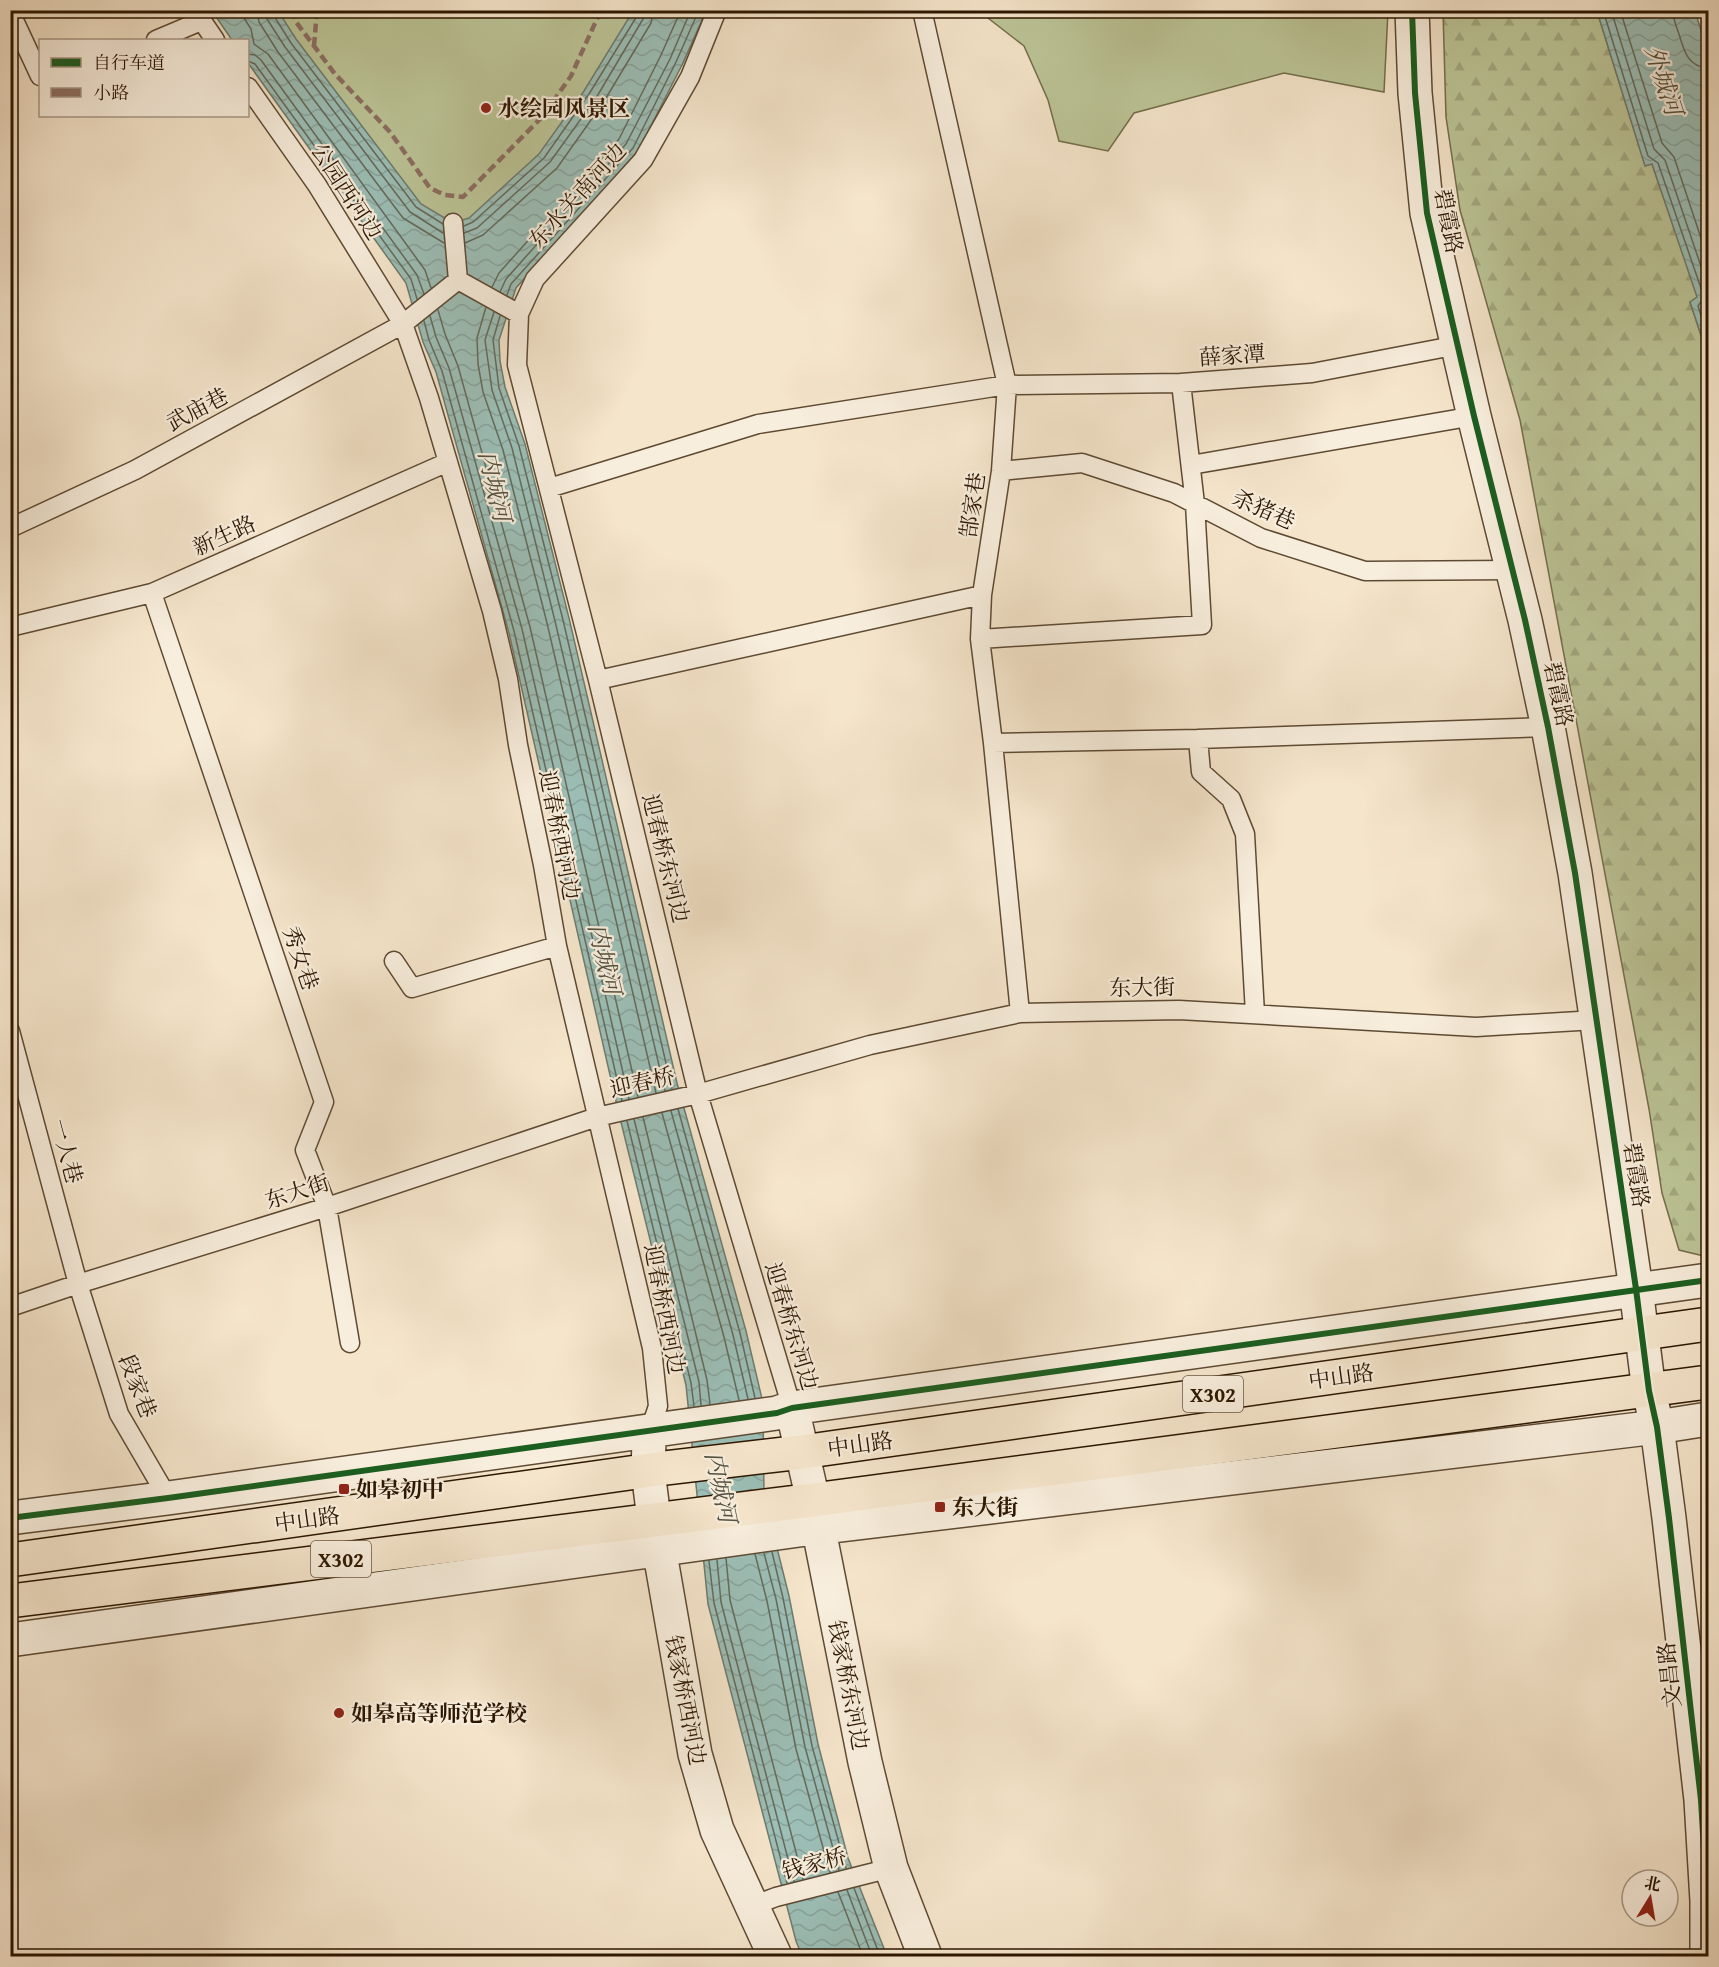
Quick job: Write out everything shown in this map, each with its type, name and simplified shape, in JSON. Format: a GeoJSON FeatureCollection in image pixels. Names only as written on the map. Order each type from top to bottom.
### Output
{"type":"FeatureCollection","features":[{"type":"Feature","properties":{"kind":"main road","name":"中山路"},"geometry":{"type":"LineString","coordinates":[[10,1560],[656,1470],[794,1453],[1708,1324]]}},
{"type":"Feature","properties":{"kind":"main road","name":"中山路"},"geometry":{"type":"LineString","coordinates":[[10,1601],[665,1534],[1708,1382]]}},
{"type":"Feature","properties":{"kind":"street","name":"碧霞路"},"geometry":{"type":"LineString","coordinates":[[1412,10],[1415,93],[1427,213],[1474,416],[1513,570],[1548,727],[1575,873],[1649,1391]]}},
{"type":"Feature","properties":{"kind":"street"},"geometry":{"type":"LineString","coordinates":[[10,1518],[168,1498],[1708,1280]]}},
{"type":"Feature","properties":{"kind":"street","name":"文昌路"},"geometry":{"type":"LineString","coordinates":[[1649,1391],[1657,1426],[1675,1566],[1701,1800],[1707,1900],[1707,1956]]}},
{"type":"Feature","properties":{"kind":"street","name":"钱家桥东河边"},"geometry":{"type":"LineString","coordinates":[[784,1411],[806,1515],[865,1762],[877,1871],[925,1956]]}},
{"type":"Feature","properties":{"kind":"street"},"geometry":{"type":"LineString","coordinates":[[806,1515],[1708,1419]]}},
{"type":"Feature","properties":{"kind":"street","name":"钱家桥西河边"},"geometry":{"type":"LineString","coordinates":[[658,1429],[656,1470],[695,1754],[717,1830],[764,1902],[775,1956]]}},
{"type":"Feature","properties":{"kind":"street"},"geometry":{"type":"LineString","coordinates":[[10,1640],[665,1534]]}},
{"type":"Feature","properties":{"kind":"lane","name":"东水关南河边"},"geometry":{"type":"LineString","coordinates":[[519,314],[535,279],[643,160],[690,77],[717,10]]}},
{"type":"Feature","properties":{"kind":"lane","name":"郜家巷"},"geometry":{"type":"LineString","coordinates":[[922,10],[1007,385],[1001,471],[982,596],[980,639],[993,743],[1020,1013]]}},
{"type":"Feature","properties":{"kind":"lane"},"geometry":{"type":"LineString","coordinates":[[10,17],[12,16],[39,74]]}},
{"type":"Feature","properties":{"kind":"lane"},"geometry":{"type":"LineString","coordinates":[[158,39],[198,16],[214,39]]}},
{"type":"Feature","properties":{"kind":"lane","name":"公园西河边"},"geometry":{"type":"LineString","coordinates":[[249,88],[317,185],[404,324]]}},
{"type":"Feature","properties":{"kind":"lane"},"geometry":{"type":"LineString","coordinates":[[453,223],[458,280],[519,314]]}},
{"type":"Feature","properties":{"kind":"lane","name":"武庙巷"},"geometry":{"type":"LineString","coordinates":[[10,528],[135,470],[404,324],[458,280]]}},
{"type":"Feature","properties":{"kind":"lane","name":"迎春桥东河边"},"geometry":{"type":"LineString","coordinates":[[519,314],[517,365],[598,680],[698,1094],[784,1411]]}},
{"type":"Feature","properties":{"kind":"lane","name":"迎春桥西河边"},"geometry":{"type":"LineString","coordinates":[[404,324],[429,398],[492,611],[508,679],[518,745],[557,946],[652,1348],[658,1429]]}},
{"type":"Feature","properties":{"kind":"lane","name":"薛家潭"},"geometry":{"type":"LineString","coordinates":[[549,488],[758,424],[1007,385],[1181,383],[1312,373],[1458,345]]}},
{"type":"Feature","properties":{"kind":"lane"},"geometry":{"type":"LineString","coordinates":[[980,639],[1202,626],[1195,504],[1181,383]]}},
{"type":"Feature","properties":{"kind":"lane"},"geometry":{"type":"LineString","coordinates":[[1191,465],[1474,416]]}},
{"type":"Feature","properties":{"kind":"lane","name":"新生路"},"geometry":{"type":"LineString","coordinates":[[10,627],[152,593],[448,462]]}},
{"type":"Feature","properties":{"kind":"lane","name":"杀猪巷"},"geometry":{"type":"LineString","coordinates":[[1001,471],[1082,464],[1174,493],[1261,538],[1365,572],[1513,570]]}},
{"type":"Feature","properties":{"kind":"lane","name":"秀女巷"},"geometry":{"type":"LineString","coordinates":[[152,593],[324,1102],[305,1150],[327,1207],[350,1343]]}},
{"type":"Feature","properties":{"kind":"lane"},"geometry":{"type":"LineString","coordinates":[[598,680],[982,596]]}},
{"type":"Feature","properties":{"kind":"lane"},"geometry":{"type":"LineString","coordinates":[[993,743],[1198,739],[1548,727]]}},
{"type":"Feature","properties":{"kind":"lane"},"geometry":{"type":"LineString","coordinates":[[1198,739],[1201,772],[1231,799],[1245,834],[1255,1014]]}},
{"type":"Feature","properties":{"kind":"lane"},"geometry":{"type":"LineString","coordinates":[[394,961],[412,988],[557,946]]}},
{"type":"Feature","properties":{"kind":"lane","name":"东大街"},"geometry":{"type":"LineString","coordinates":[[698,1094],[870,1045],[1020,1013],[1179,1010],[1476,1027],[1596,1020]]}},
{"type":"Feature","properties":{"kind":"lane","name":"一人巷"},"geometry":{"type":"LineString","coordinates":[[10,1031],[78,1284]]}},
{"type":"Feature","properties":{"kind":"lane","name":"迎春桥"},"geometry":{"type":"LineString","coordinates":[[597,1117],[698,1094]]}},
{"type":"Feature","properties":{"kind":"lane","name":"东大街"},"geometry":{"type":"LineString","coordinates":[[10,1307],[327,1207],[597,1117]]}},
{"type":"Feature","properties":{"kind":"lane","name":"段家巷"},"geometry":{"type":"LineString","coordinates":[[78,1284],[119,1414],[168,1498]]}},
{"type":"Feature","properties":{"kind":"lane","name":"钱家桥"},"geometry":{"type":"LineString","coordinates":[[764,1902],[877,1871]]}},
{"type":"Feature","properties":{"kind":"green space","name":"水绘园风景区"},"geometry":{"type":"Polygon","coordinates":[[[239,11],[706,11],[682,65],[422,264],[239,11]]]}},
{"type":"Feature","properties":{"kind":"green space"},"geometry":{"type":"Polygon","coordinates":[[[979,11],[1388,11],[1384,92],[1284,73],[1134,113],[1108,151],[1059,141],[1048,100],[1024,46],[979,11]]]}},
{"type":"Feature","properties":{"kind":"green space"},"geometry":{"type":"Polygon","coordinates":[[[1443,11],[1597,11],[1645,165],[1652,164],[1698,297],[1690,302],[1708,356],[1708,1257],[1679,1250],[1662,1193],[1649,1109],[1520,420],[1460,210],[1446,117],[1443,11]]]}},
{"type":"Feature","properties":{"kind":"water","name":"内城河"},"geometry":{"type":"Polygon","coordinates":[[[212,11],[278,11],[296,39],[421,204],[453,223],[469,218],[539,154],[584,91],[633,11],[706,11],[682,65],[638,151],[516,288],[499,340],[500,361],[505,387],[525,444],[569,618],[677,1083],[746,1331],[763,1403],[764,1496],[789,1596],[818,1744],[848,1858],[887,1956],[802,1956],[796,1941],[708,1604],[686,1385],[618,1110],[509,633],[436,372],[423,342],[406,283],[249,64],[249,39],[231,39],[212,11]]]}},
{"type":"Feature","properties":{"kind":"water","name":"外城河"},"geometry":{"type":"Polygon","coordinates":[[[1597,11],[1695,11],[1708,53],[1708,356],[1690,302],[1697,297],[1652,164],[1645,166],[1597,11]]]}},
{"type":"Feature","properties":{"kind":"marked path"},"geometry":{"type":"LineString","coordinates":[[293,10],[296,22],[335,74],[390,132],[430,188],[445,195],[463,197],[542,117],[571,76],[601,10]]}},
{"type":"Feature","properties":{"kind":"marked path"},"geometry":{"type":"LineString","coordinates":[[314,46],[317,10]]}},
{"type":"Feature","properties":{"kind":"cycle path"},"geometry":{"type":"LineString","coordinates":[[1412,10],[1415,93],[1427,213],[1474,416],[1525,620],[1548,727],[1575,873],[1669,1518],[1701,1800],[1707,1901],[1707,1956]]}},
{"type":"Feature","properties":{"kind":"cycle path"},"geometry":{"type":"LineString","coordinates":[[10,1518],[777,1413],[792,1408],[1708,1280]]}},
{"type":"Feature","properties":{"kind":"place","name":"水绘园风景区"},"geometry":{"type":"Point","coordinates":[486,108]}},
{"type":"Feature","properties":{"kind":"place","name":"如皋初中"},"geometry":{"type":"Point","coordinates":[344,1489]}},
{"type":"Feature","properties":{"kind":"place","name":"东大街"},"geometry":{"type":"Point","coordinates":[940,1507]}},
{"type":"Feature","properties":{"kind":"place","name":"如皋高等师范学校"},"geometry":{"type":"Point","coordinates":[339,1713]}}]}
